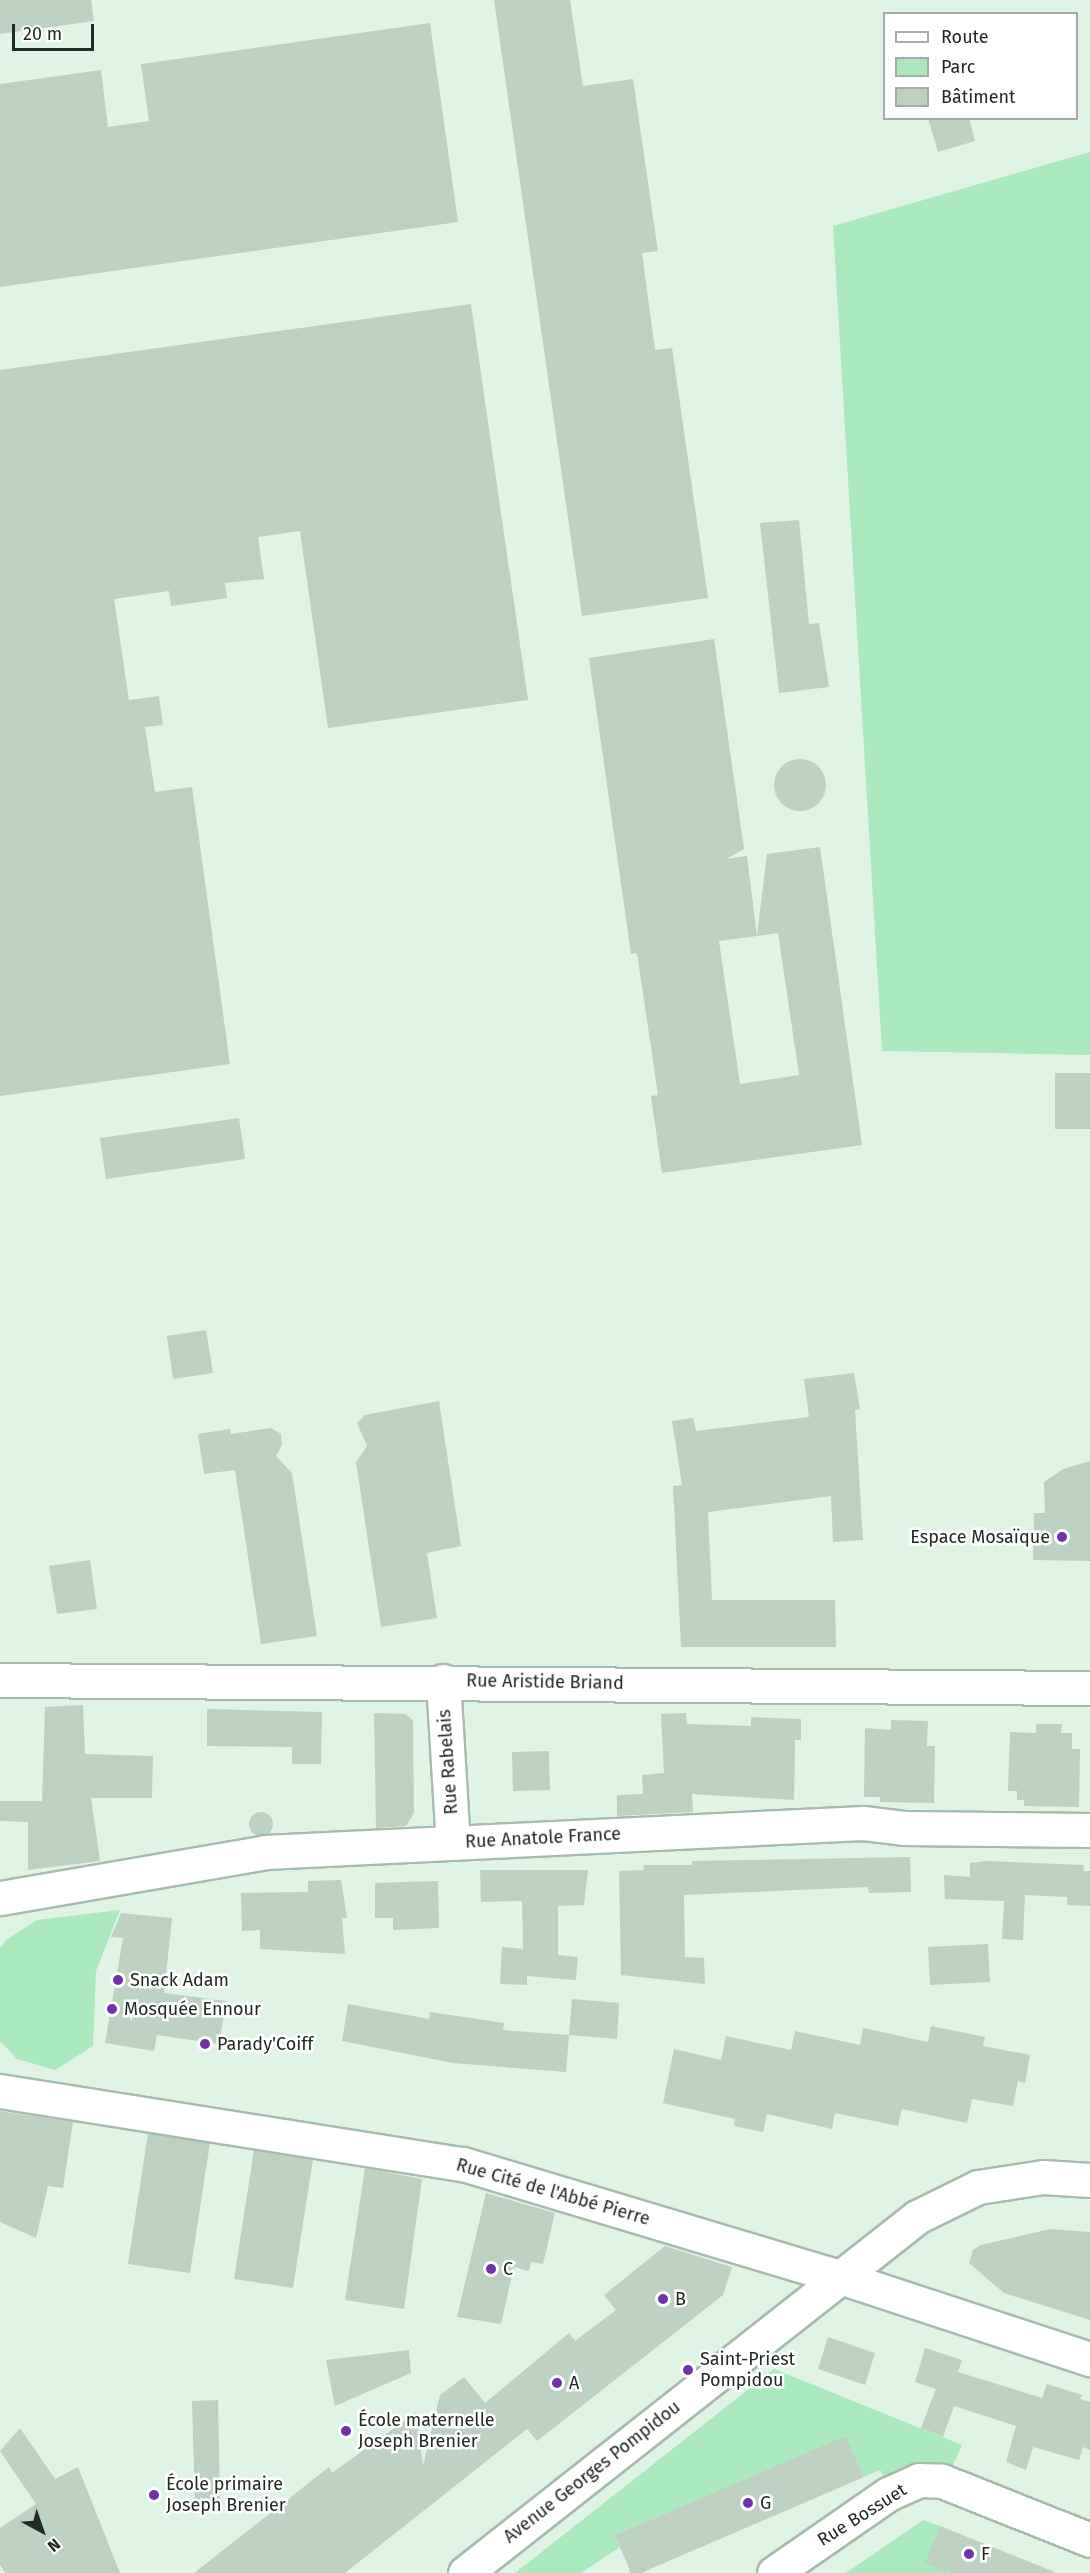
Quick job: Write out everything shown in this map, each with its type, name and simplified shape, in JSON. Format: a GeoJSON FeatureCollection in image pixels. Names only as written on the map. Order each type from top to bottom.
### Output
{"type":"FeatureCollection","features":[{"type":"Feature","properties":{"kind":"street","name":"Rue Aristide Briand"},"geometry":{"type":"LineString","coordinates":[[0,1680],[443,1681],[1090,1688]]}},
{"type":"Feature","properties":{"kind":"street","name":"Rue Rabelais"},"geometry":{"type":"LineString","coordinates":[[443,1681],[453,1843]]}},
{"type":"Feature","properties":{"kind":"street","name":"Rue Anatole France"},"geometry":{"type":"LineString","coordinates":[[0,1898],[265,1852],[863,1822],[904,1828],[1090,1830]]}},
{"type":"Feature","properties":{"kind":"street","name":"Rue Cité de l'Abbé Pierre"},"geometry":{"type":"LineString","coordinates":[[0,2091],[463,2164],[840,2277],[1090,2359]]}},
{"type":"Feature","properties":{"kind":"street","name":"Avenue Georges Pompidou"},"geometry":{"type":"LineString","coordinates":[[465,2573],[917,2217],[978,2187],[1043,2177],[1090,2180]]}},
{"type":"Feature","properties":{"kind":"street","name":"Rue Bossuet"},"geometry":{"type":"LineString","coordinates":[[774,2573],[888,2494],[919,2480],[942,2481],[1090,2540]]}},
{"type":"Feature","properties":{"kind":"green space"},"geometry":{"type":"Polygon","coordinates":[[[1090,152],[1090,1055],[882,1051],[833,226],[1090,152]]]}},
{"type":"Feature","properties":{"kind":"green space"},"geometry":{"type":"Polygon","coordinates":[[[120,1910],[96,1971],[93,2046],[55,2070],[17,2059],[0,2041],[0,1948],[6,1940],[37,1920],[120,1910]]]}},
{"type":"Feature","properties":{"kind":"green space"},"geometry":{"type":"Polygon","coordinates":[[[774,2369],[962,2445],[950,2472],[888,2482],[880,2470],[864,2477],[846,2437],[615,2535],[620,2547],[581,2573],[515,2573],[774,2369]]]}},
{"type":"Feature","properties":{"kind":"green space"},"geometry":{"type":"Polygon","coordinates":[[[923,2520],[940,2526],[926,2563],[950,2573],[846,2573],[923,2520]]]}},
{"type":"Feature","properties":{"kind":"building"},"geometry":{"type":"Polygon","coordinates":[[[0,0],[91,0],[94,21],[0,34],[0,0]]]}},
{"type":"Feature","properties":{"kind":"building"},"geometry":{"type":"Polygon","coordinates":[[[494,0],[570,0],[583,86],[633,79],[658,251],[642,253],[655,350],[672,348],[708,598],[582,616],[494,0]]]}},
{"type":"Feature","properties":{"kind":"building"},"geometry":{"type":"Polygon","coordinates":[[[430,23],[458,222],[0,287],[0,84],[101,70],[108,127],[149,121],[141,64],[430,23]]]}},
{"type":"Feature","properties":{"kind":"building"},"geometry":{"type":"Polygon","coordinates":[[[929,120],[970,120],[975,141],[938,152],[929,120]]]}},
{"type":"Feature","properties":{"kind":"building"},"geometry":{"type":"Polygon","coordinates":[[[471,304],[528,700],[328,728],[300,531],[258,537],[264,579],[225,583],[227,598],[171,606],[169,591],[114,599],[129,700],[159,696],[163,725],[145,727],[155,792],[192,787],[230,1064],[0,1096],[0,370],[471,304]]]}},
{"type":"Feature","properties":{"kind":"building"},"geometry":{"type":"Polygon","coordinates":[[[799,520],[809,624],[819,623],[829,687],[779,693],[760,523],[799,520]]]}},
{"type":"Feature","properties":{"kind":"building"},"geometry":{"type":"Polygon","coordinates":[[[714,639],[744,849],[726,859],[747,856],[757,936],[767,854],[820,847],[862,1145],[662,1173],[651,1096],[658,1095],[637,953],[631,954],[589,658],[714,639]],[[778,933],[719,941],[740,1084],[799,1075],[778,933]]]}},
{"type":"Feature","properties":{"kind":"building"},"geometry":{"type":"Polygon","coordinates":[[[795,759],[805,759],[814,763],[822,771],[826,785],[822,799],[814,807],[805,811],[795,811],[786,807],[778,799],[774,790],[774,780],[778,771],[786,763],[795,759]]]}},
{"type":"Feature","properties":{"kind":"building"},"geometry":{"type":"Polygon","coordinates":[[[1055,1073],[1090,1073],[1090,1129],[1055,1129],[1055,1073]]]}},
{"type":"Feature","properties":{"kind":"building"},"geometry":{"type":"Polygon","coordinates":[[[239,1118],[245,1159],[106,1179],[100,1138],[239,1118]]]}},
{"type":"Feature","properties":{"kind":"building"},"geometry":{"type":"Polygon","coordinates":[[[206,1330],[213,1373],[173,1379],[167,1336],[206,1330]]]}},
{"type":"Feature","properties":{"kind":"building"},"geometry":{"type":"Polygon","coordinates":[[[854,1373],[860,1409],[855,1410],[863,1540],[833,1542],[831,1496],[708,1512],[712,1600],[835,1600],[836,1647],[681,1647],[673,1486],[682,1485],[672,1421],[693,1418],[696,1431],[809,1417],[804,1379],[854,1373]]]}},
{"type":"Feature","properties":{"kind":"building"},"geometry":{"type":"Polygon","coordinates":[[[439,1401],[461,1546],[427,1553],[437,1618],[381,1627],[356,1462],[367,1446],[357,1423],[365,1415],[439,1401]]]}},
{"type":"Feature","properties":{"kind":"building"},"geometry":{"type":"Polygon","coordinates":[[[271,1428],[281,1434],[282,1445],[276,1456],[292,1473],[317,1636],[261,1644],[235,1470],[204,1474],[198,1434],[230,1429],[231,1434],[271,1428]]]}},
{"type":"Feature","properties":{"kind":"building","name":"Espace Mosaïque"},"geometry":{"type":"Polygon","coordinates":[[[1090,1461],[1090,1561],[1033,1560],[1034,1513],[1045,1513],[1044,1482],[1063,1469],[1090,1461]]]}},
{"type":"Feature","properties":{"kind":"building"},"geometry":{"type":"Polygon","coordinates":[[[90,1560],[97,1609],[57,1614],[49,1566],[90,1560]]]}},
{"type":"Feature","properties":{"kind":"building"},"geometry":{"type":"Polygon","coordinates":[[[83,1705],[85,1754],[153,1756],[152,1798],[91,1798],[100,1861],[28,1870],[28,1822],[0,1821],[0,1801],[42,1801],[45,1707],[83,1705]]]}},
{"type":"Feature","properties":{"kind":"building"},"geometry":{"type":"Polygon","coordinates":[[[207,1709],[322,1712],[321,1764],[292,1764],[292,1747],[207,1746],[207,1709]]]}},
{"type":"Feature","properties":{"kind":"building"},"geometry":{"type":"Polygon","coordinates":[[[374,1713],[405,1714],[413,1720],[414,1813],[406,1826],[376,1828],[374,1713]]]}},
{"type":"Feature","properties":{"kind":"building"},"geometry":{"type":"Polygon","coordinates":[[[686,1713],[687,1724],[751,1726],[751,1717],[801,1719],[801,1740],[795,1740],[794,1800],[692,1794],[693,1812],[617,1816],[617,1795],[643,1794],[642,1775],[664,1773],[661,1714],[686,1713]]]}},
{"type":"Feature","properties":{"kind":"building"},"geometry":{"type":"Polygon","coordinates":[[[891,1720],[928,1721],[927,1746],[935,1746],[934,1803],[880,1802],[880,1797],[864,1797],[865,1728],[891,1730],[891,1720]]]}},
{"type":"Feature","properties":{"kind":"building"},"geometry":{"type":"Polygon","coordinates":[[[1036,1724],[1062,1724],[1061,1733],[1072,1733],[1072,1749],[1080,1749],[1079,1807],[1024,1806],[1024,1800],[1017,1800],[1017,1791],[1008,1791],[1010,1732],[1036,1733],[1036,1724]]]}},
{"type":"Feature","properties":{"kind":"building"},"geometry":{"type":"Polygon","coordinates":[[[549,1751],[550,1790],[513,1791],[512,1752],[549,1751]]]}},
{"type":"Feature","properties":{"kind":"building"},"geometry":{"type":"Polygon","coordinates":[[[261,1812],[269,1816],[273,1824],[269,1832],[261,1836],[253,1832],[249,1824],[253,1816],[261,1812]]]}},
{"type":"Feature","properties":{"kind":"building"},"geometry":{"type":"Polygon","coordinates":[[[910,1857],[911,1892],[869,1893],[868,1887],[684,1895],[685,1957],[704,1958],[705,1984],[621,1975],[619,1871],[644,1870],[643,1865],[692,1865],[692,1861],[910,1857]]]}},
{"type":"Feature","properties":{"kind":"building"},"geometry":{"type":"Polygon","coordinates":[[[987,1861],[1084,1865],[1083,1871],[1090,1871],[1090,1906],[1067,1905],[1067,1897],[1025,1895],[1023,1940],[1002,1939],[1004,1901],[945,1899],[944,1875],[970,1877],[970,1863],[987,1861]]]}},
{"type":"Feature","properties":{"kind":"building"},"geometry":{"type":"Polygon","coordinates":[[[480,1870],[588,1870],[584,1905],[558,1906],[558,1955],[578,1957],[576,1980],[527,1976],[527,1985],[500,1984],[502,1947],[523,1949],[522,1901],[481,1902],[480,1870]]]}},
{"type":"Feature","properties":{"kind":"building"},"geometry":{"type":"Polygon","coordinates":[[[341,1880],[347,1918],[342,1918],[345,1954],[260,1949],[260,1930],[242,1931],[241,1893],[308,1892],[308,1881],[341,1880]]]}},
{"type":"Feature","properties":{"kind":"building"},"geometry":{"type":"Polygon","coordinates":[[[438,1881],[439,1928],[393,1930],[393,1918],[375,1918],[375,1883],[438,1881]]]}},
{"type":"Feature","properties":{"kind":"building"},"geometry":{"type":"Polygon","coordinates":[[[121,1913],[172,1918],[164,1993],[226,2001],[219,2044],[157,2035],[154,2051],[105,2043],[123,1938],[111,1937],[121,1913]]]}},
{"type":"Feature","properties":{"kind":"building"},"geometry":{"type":"Polygon","coordinates":[[[988,1944],[990,1982],[930,1985],[928,1947],[988,1944]]]}},
{"type":"Feature","properties":{"kind":"building"},"geometry":{"type":"Polygon","coordinates":[[[572,1999],[619,2003],[617,2039],[569,2035],[572,1999]]]}},
{"type":"Feature","properties":{"kind":"building"},"geometry":{"type":"Polygon","coordinates":[[[348,2004],[429,2019],[430,2012],[504,2023],[503,2030],[569,2035],[566,2072],[453,2063],[342,2041],[348,2004]]]}},
{"type":"Feature","properties":{"kind":"building"},"geometry":{"type":"Polygon","coordinates":[[[931,2026],[985,2037],[983,2046],[1030,2055],[1025,2083],[1018,2081],[1013,2106],[972,2099],[967,2123],[902,2109],[898,2126],[835,2113],[832,2129],[767,2114],[763,2132],[734,2126],[735,2119],[663,2103],[674,2049],[721,2060],[726,2036],[791,2050],[795,2031],[860,2045],[863,2028],[928,2042],[931,2026]]]}},
{"type":"Feature","properties":{"kind":"building"},"geometry":{"type":"Polygon","coordinates":[[[0,2111],[73,2122],[63,2188],[48,2186],[36,2238],[0,2222],[0,2111]]]}},
{"type":"Feature","properties":{"kind":"building"},"geometry":{"type":"Polygon","coordinates":[[[148,2133],[210,2143],[190,2273],[128,2264],[148,2133]]]}},
{"type":"Feature","properties":{"kind":"building"},"geometry":{"type":"Polygon","coordinates":[[[254,2150],[313,2159],[293,2288],[234,2279],[254,2150]]]}},
{"type":"Feature","properties":{"kind":"building"},"geometry":{"type":"Polygon","coordinates":[[[365,2168],[422,2179],[404,2309],[345,2300],[365,2168]]]}},
{"type":"Feature","properties":{"kind":"building","name":"C"},"geometry":{"type":"Polygon","coordinates":[[[486,2193],[555,2213],[543,2264],[531,2262],[529,2271],[514,2267],[501,2324],[457,2317],[486,2193]]]}},
{"type":"Feature","properties":{"kind":"building"},"geometry":{"type":"Polygon","coordinates":[[[1050,2229],[1090,2232],[1090,2320],[1004,2293],[969,2263],[973,2250],[981,2245],[1050,2229]]]}},
{"type":"Feature","properties":{"kind":"building"},"geometry":{"type":"Polygon","coordinates":[[[665,2246],[732,2267],[723,2295],[537,2441],[527,2429],[345,2573],[194,2573],[329,2467],[332,2473],[416,2412],[423,2466],[440,2395],[464,2377],[485,2403],[569,2333],[575,2341],[616,2310],[604,2295],[665,2246]]]}},
{"type":"Feature","properties":{"kind":"building"},"geometry":{"type":"Polygon","coordinates":[[[828,2337],[875,2353],[865,2385],[818,2369],[828,2337]]]}},
{"type":"Feature","properties":{"kind":"building"},"geometry":{"type":"Polygon","coordinates":[[[925,2348],[962,2360],[958,2372],[1042,2398],[1047,2384],[1082,2395],[1080,2399],[1090,2402],[1090,2450],[1083,2447],[1079,2460],[1033,2447],[1026,2470],[1006,2462],[1016,2426],[954,2406],[943,2437],[921,2428],[936,2389],[915,2382],[925,2348]]]}},
{"type":"Feature","properties":{"kind":"building"},"geometry":{"type":"Polygon","coordinates":[[[409,2350],[411,2373],[335,2406],[326,2360],[409,2350]]]}},
{"type":"Feature","properties":{"kind":"building"},"geometry":{"type":"Polygon","coordinates":[[[218,2400],[220,2504],[195,2505],[192,2401],[218,2400]]]}},
{"type":"Feature","properties":{"kind":"building"},"geometry":{"type":"Polygon","coordinates":[[[20,2428],[55,2479],[78,2467],[120,2573],[5,2573],[0,2565],[0,2528],[36,2504],[0,2451],[20,2428]]]}},
{"type":"Feature","properties":{"kind":"building","name":"G"},"geometry":{"type":"Polygon","coordinates":[[[846,2436],[864,2477],[641,2573],[631,2573],[615,2535],[846,2436]]]}},
{"type":"Feature","properties":{"kind":"building","name":"F"},"geometry":{"type":"Polygon","coordinates":[[[940,2526],[1055,2572],[950,2573],[925,2563],[940,2526]]]}},
{"type":"Feature","properties":{"kind":"place","name":"Espace Mosaïque"},"geometry":{"type":"Point","coordinates":[1062,1537]}},
{"type":"Feature","properties":{"kind":"place","name":"Snack Adam"},"geometry":{"type":"Point","coordinates":[118,1980]}},
{"type":"Feature","properties":{"kind":"place","name":"Mosquée Ennour"},"geometry":{"type":"Point","coordinates":[112,2009]}},
{"type":"Feature","properties":{"kind":"place","name":"Parady'Coiff"},"geometry":{"type":"Point","coordinates":[205,2044]}},
{"type":"Feature","properties":{"kind":"place","name":"C"},"geometry":{"type":"Point","coordinates":[491,2269]}},
{"type":"Feature","properties":{"kind":"place","name":"B"},"geometry":{"type":"Point","coordinates":[663,2299]}},
{"type":"Feature","properties":{"kind":"place","name":"Saint-Priest Pompidou"},"geometry":{"type":"Point","coordinates":[688,2370]}},
{"type":"Feature","properties":{"kind":"place","name":"A"},"geometry":{"type":"Point","coordinates":[557,2383]}},
{"type":"Feature","properties":{"kind":"place","name":"École maternelle Joseph Brenier"},"geometry":{"type":"Point","coordinates":[346,2431]}},
{"type":"Feature","properties":{"kind":"place","name":"École primaire Joseph Brenier"},"geometry":{"type":"Point","coordinates":[154,2495]}},
{"type":"Feature","properties":{"kind":"place","name":"G"},"geometry":{"type":"Point","coordinates":[748,2503]}},
{"type":"Feature","properties":{"kind":"place","name":"F"},"geometry":{"type":"Point","coordinates":[969,2554]}}]}
